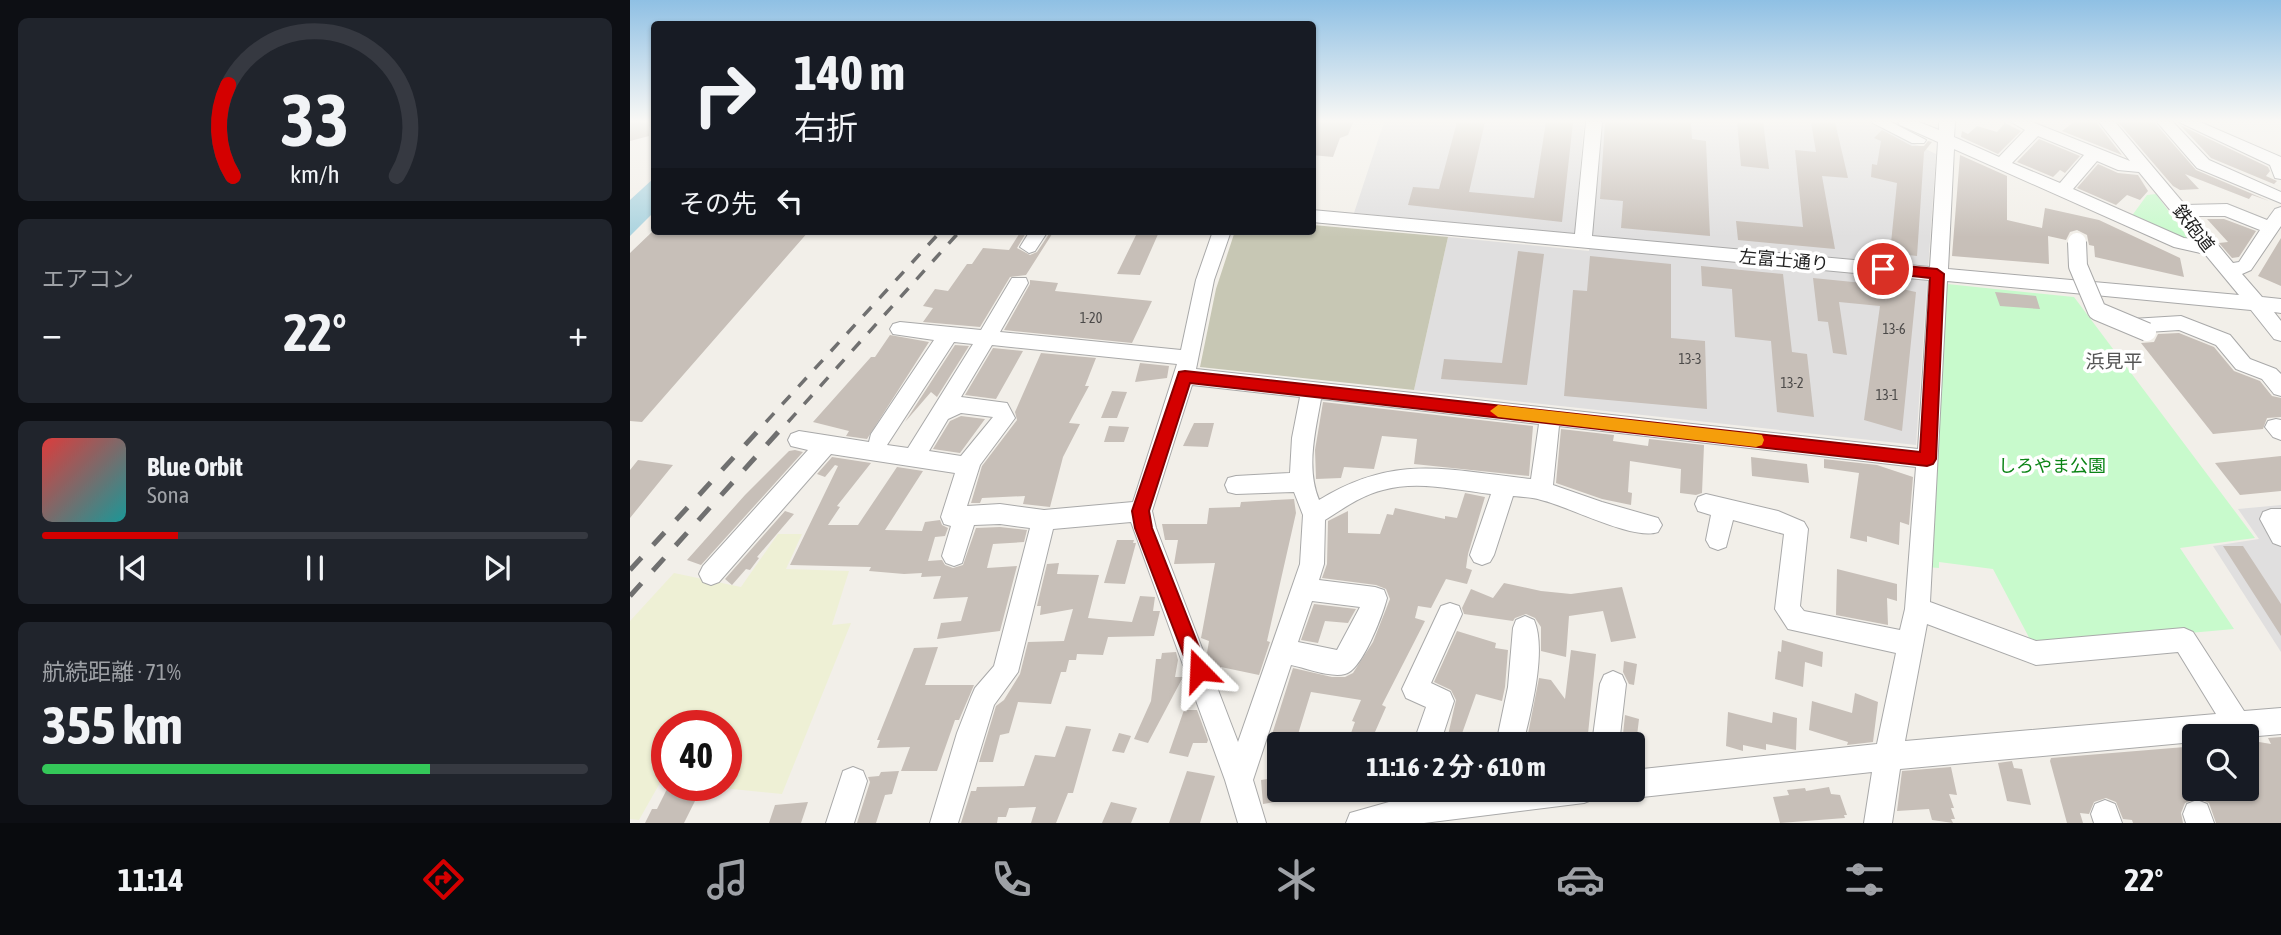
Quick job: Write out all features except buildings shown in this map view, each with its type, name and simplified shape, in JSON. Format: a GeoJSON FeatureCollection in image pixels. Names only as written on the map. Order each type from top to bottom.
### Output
{"type":"FeatureCollection","features":[{"type":"Feature","properties":{"kind":"street"},"geometry":{"type":"LineString","coordinates":[[1583,241],[1590,160]]}},
{"type":"Feature","properties":{"kind":"street"},"geometry":{"type":"LineString","coordinates":[[1878,823],[1917,609],[1945,160]]}},
{"type":"Feature","properties":{"kind":"street"},"geometry":{"type":"LineString","coordinates":[[1994,160],[2180,243],[2208,248]]}},
{"type":"Feature","properties":{"kind":"street"},"geometry":{"type":"LineString","coordinates":[[2002,164],[2004,160]]}},
{"type":"Feature","properties":{"kind":"street"},"geometry":{"type":"LineString","coordinates":[[2063,190],[2088,160]]}},
{"type":"Feature","properties":{"kind":"street"},"geometry":{"type":"LineString","coordinates":[[2110,160],[2124,166],[2145,167]]}},
{"type":"Feature","properties":{"kind":"street","name":"鉄砲道"},"geometry":{"type":"LineString","coordinates":[[2139,160],[2208,248],[2281,334]]}},
{"type":"Feature","properties":{"kind":"street"},"geometry":{"type":"LineString","coordinates":[[2200,160],[2281,198]]}},
{"type":"Feature","properties":{"kind":"street"},"geometry":{"type":"LineString","coordinates":[[2180,211],[2227,210],[2276,221],[2245,266],[2229,272]]}},
{"type":"Feature","properties":{"kind":"street","name":"左富士通り"},"geometry":{"type":"LineString","coordinates":[[1316,216],[2281,306]]}},
{"type":"Feature","properties":{"kind":"street"},"geometry":{"type":"LineString","coordinates":[[1221,235],[1205,280],[1187,367],[1141,511],[1144,528],[1239,780],[1252,823]]}},
{"type":"Feature","properties":{"kind":"street"},"geometry":{"type":"LineString","coordinates":[[2077,242],[2078,266],[2097,311],[2140,329],[2181,323],[2223,340],[2243,364],[2269,374],[2281,388]]}},
{"type":"Feature","properties":{"kind":"street"},"geometry":{"type":"LineString","coordinates":[[914,458],[1019,283]]}},
{"type":"Feature","properties":{"kind":"street"},"geometry":{"type":"LineString","coordinates":[[900,329],[987,337],[1187,367],[1312,390],[1927,459]]}},
{"type":"Feature","properties":{"kind":"street"},"geometry":{"type":"LineString","coordinates":[[879,440],[949,333]]}},
{"type":"Feature","properties":{"kind":"street"},"geometry":{"type":"LineString","coordinates":[[1239,780],[1312,564],[1314,515],[1301,482],[1303,438],[1312,390]]}},
{"type":"Feature","properties":{"kind":"street"},"geometry":{"type":"LineString","coordinates":[[941,413],[960,405],[1000,409],[1004,418],[966,466]]}},
{"type":"Feature","properties":{"kind":"street"},"geometry":{"type":"LineString","coordinates":[[1541,490],[1550,417]]}},
{"type":"Feature","properties":{"kind":"street"},"geometry":{"type":"LineString","coordinates":[[799,440],[970,466],[952,517],[1000,514],[1044,520],[1141,511]]}},
{"type":"Feature","properties":{"kind":"street"},"geometry":{"type":"LineString","coordinates":[[711,574],[827,444]]}},
{"type":"Feature","properties":{"kind":"street"},"geometry":{"type":"LineString","coordinates":[[1314,515],[1351,492],[1383,480],[1418,476],[1541,490],[1601,512],[1650,525]]}},
{"type":"Feature","properties":{"kind":"street"},"geometry":{"type":"LineString","coordinates":[[1236,485],[1301,482]]}},
{"type":"Feature","properties":{"kind":"street"},"geometry":{"type":"LineString","coordinates":[[1482,555],[1505,486]]}},
{"type":"Feature","properties":{"kind":"street"},"geometry":{"type":"LineString","coordinates":[[1718,540],[1715,506],[1796,528],[1787,609],[1797,621],[1909,644]]}},
{"type":"Feature","properties":{"kind":"street"},"geometry":{"type":"LineString","coordinates":[[954,556],[965,516]]}},
{"type":"Feature","properties":{"kind":"street"},"geometry":{"type":"LineString","coordinates":[[2281,519],[2270,519],[2281,537]]}},
{"type":"Feature","properties":{"kind":"street"},"geometry":{"type":"LineString","coordinates":[[944,823],[970,733],[984,696],[1005,672],[1044,520]]}},
{"type":"Feature","properties":{"kind":"street"},"geometry":{"type":"LineString","coordinates":[[1283,652],[1343,663],[1369,618],[1375,598],[1304,589]]}},
{"type":"Feature","properties":{"kind":"street"},"geometry":{"type":"LineString","coordinates":[[1917,609],[2036,653],[2184,640],[2238,724],[2281,720]]}},
{"type":"Feature","properties":{"kind":"street"},"geometry":{"type":"LineString","coordinates":[[1430,732],[1441,701],[1415,689],[1450,614]]}},
{"type":"Feature","properties":{"kind":"street"},"geometry":{"type":"LineString","coordinates":[[1512,732],[1520,703],[1526,661],[1525,628]]}},
{"type":"Feature","properties":{"kind":"street"},"geometry":{"type":"LineString","coordinates":[[1606,732],[1612,684]]}},
{"type":"Feature","properties":{"kind":"street"},"geometry":{"type":"LineString","coordinates":[[1645,783],[2182,729]]}},
{"type":"Feature","properties":{"kind":"street"},"geometry":{"type":"LineString","coordinates":[[840,823],[853,782]]}},
{"type":"Feature","properties":{"kind":"street"},"geometry":{"type":"LineString","coordinates":[[1360,823],[1406,802]]}},
{"type":"Feature","properties":{"kind":"street"},"geometry":{"type":"LineString","coordinates":[[1447,802],[1484,804]]}},
{"type":"Feature","properties":{"kind":"shaded area"},"geometry":{"type":"Polygon","coordinates":[[[1371,160],[1581,160],[1575,234],[1354,213],[1371,160]]]}},
{"type":"Feature","properties":{"kind":"shaded area"},"geometry":{"type":"Polygon","coordinates":[[[1597,160],[1936,160],[1916,445],[1414,390],[1448,237],[1589,251],[1597,160]]]}},
{"type":"Feature","properties":{"kind":"shaded area"},"geometry":{"type":"Polygon","coordinates":[[[1316,225],[1448,237],[1414,390],[1200,367],[1216,289],[1234,235],[1316,235],[1316,225]]]}},
{"type":"Feature","properties":{"kind":"shaded area"},"geometry":{"type":"Polygon","coordinates":[[[2281,505],[2281,652],[2213,546],[2259,539],[2238,509],[2281,505]]]}},
{"type":"Feature","properties":{"kind":"shaded area"},"geometry":{"type":"Polygon","coordinates":[[[778,534],[802,534],[786,569],[849,571],[832,625],[851,623],[782,794],[742,790],[742,710],[651,710],[651,799],[639,820],[630,819],[630,621],[674,573],[741,587],[778,534]]]}},
{"type":"Feature","properties":{"kind":"green space"},"geometry":{"type":"Polygon","coordinates":[[[2156,194],[2190,242],[2131,217],[2147,195],[2156,194]]]}},
{"type":"Feature","properties":{"kind":"green space","name":"しろやま公園"},"geometry":{"type":"Polygon","coordinates":[[[1947,284],[2074,297],[2255,538],[2180,548],[2234,629],[2034,647],[1993,569],[1939,562],[1939,568],[1927,567],[1947,284]]]}},
{"type":"Feature","properties":{"kind":"water"},"geometry":{"type":"Polygon","coordinates":[[[651,181],[651,215],[630,236],[630,200],[651,181]]]}},
{"type":"Feature","properties":{"kind":"railway"},"geometry":{"type":"LineString","coordinates":[[766,422],[937,235]]}},
{"type":"Feature","properties":{"kind":"railway"},"geometry":{"type":"LineString","coordinates":[[788,422],[956,235]]}},
{"type":"Feature","properties":{"kind":"railway"},"geometry":{"type":"LineString","coordinates":[[630,570],[768,420]]}},
{"type":"Feature","properties":{"kind":"railway"},"geometry":{"type":"LineString","coordinates":[[630,596],[789,420]]}},
{"type":"Feature","properties":{"kind":"slow traffic"},"geometry":{"type":"LineString","coordinates":[[1498,411],[1756,440]]}},
{"type":"Feature","properties":{"kind":"district","name":"浜見平"},"geometry":{"type":"Point","coordinates":[2114,361]}},
{"type":"Feature","properties":{"kind":"route"},"geometry":{"type":"LineString","coordinates":[[1199,670],[1144,528],[1141,511],[1142,500],[1171,423],[1185,376],[1927,459],[1937,274],[1883,269]]}}]}
